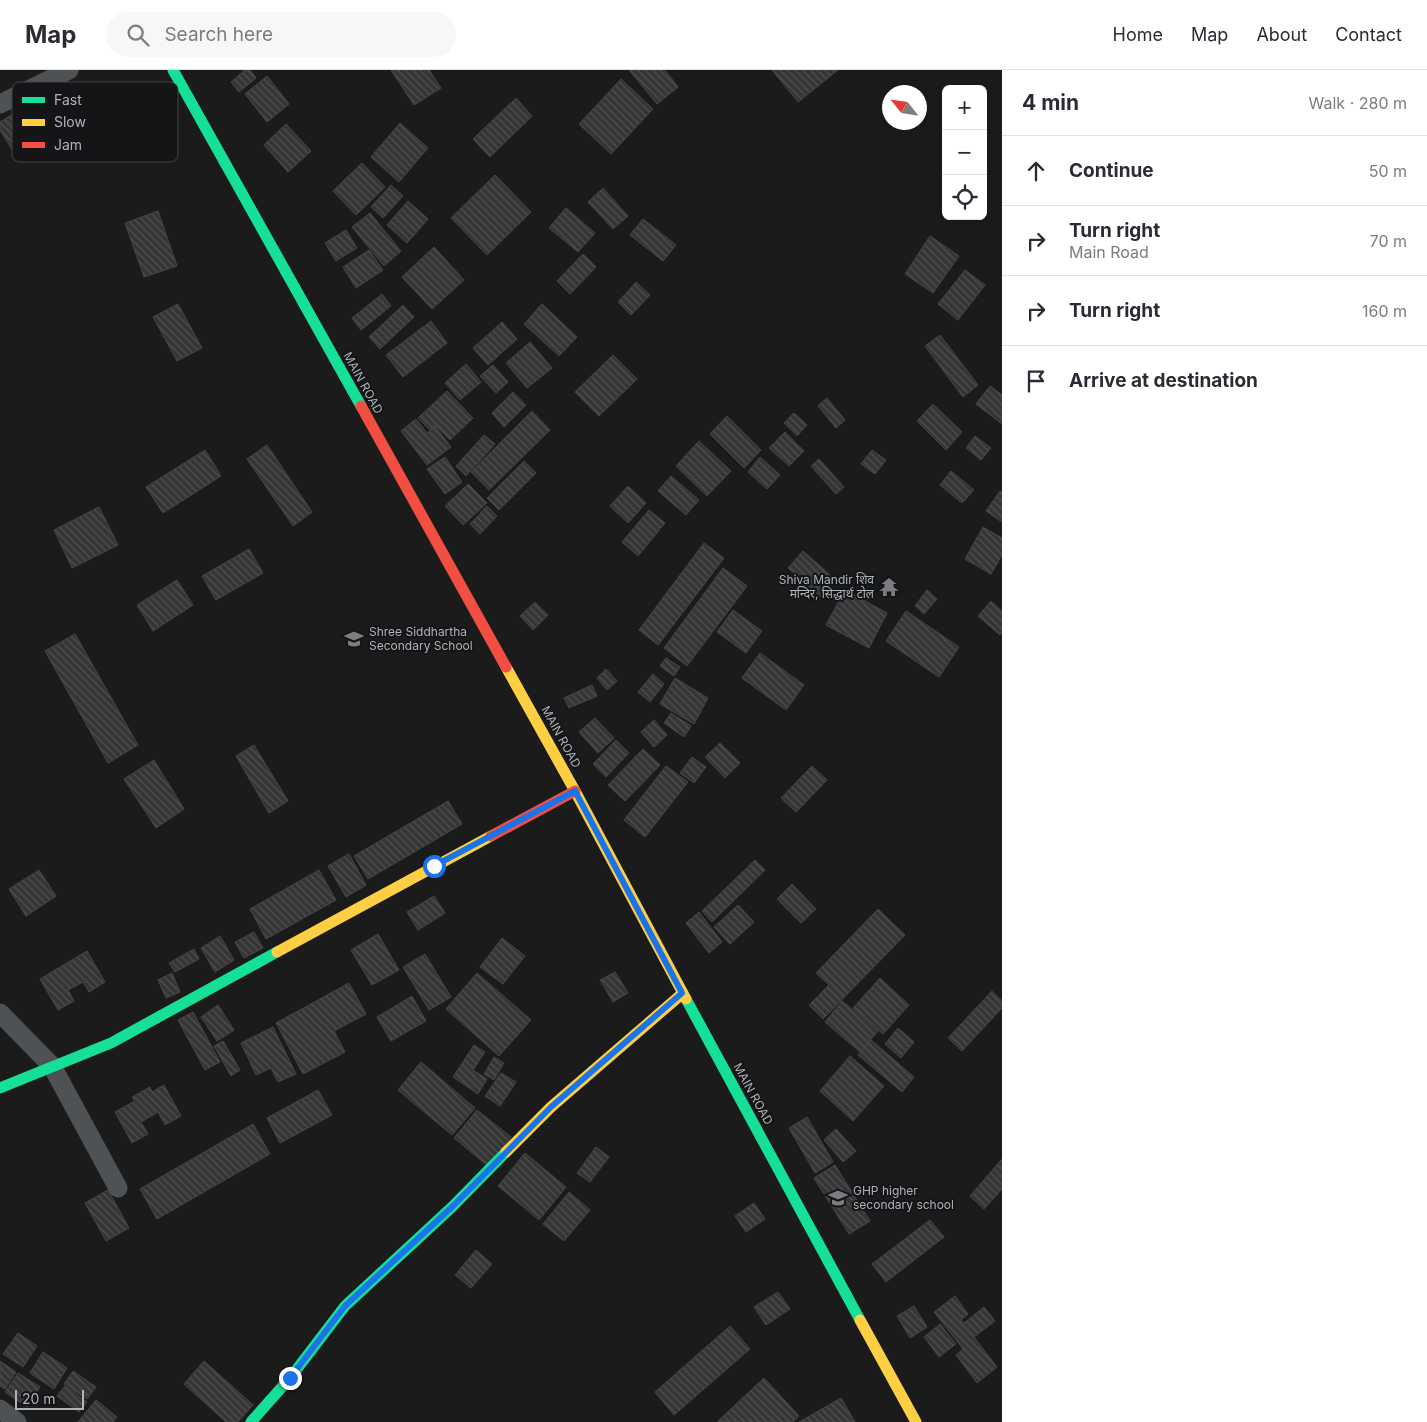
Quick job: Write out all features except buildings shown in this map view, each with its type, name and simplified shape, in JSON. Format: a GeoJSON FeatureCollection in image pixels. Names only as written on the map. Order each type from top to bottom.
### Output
{"type":"FeatureCollection","features":[{"type":"Feature","properties":{"kind":"main road","name":"MAIN ROAD"},"geometry":{"type":"LineString","coordinates":[[173,70],[575,791],[682,993],[916,1422]]}},
{"type":"Feature","properties":{"kind":"main road"},"geometry":{"type":"LineString","coordinates":[[0,1088],[111,1043],[575,791]]}},
{"type":"Feature","properties":{"kind":"main road"},"geometry":{"type":"LineString","coordinates":[[251,1422],[290,1378],[345,1306],[452,1207],[551,1107],[682,993]]}},
{"type":"Feature","properties":{"kind":"street"},"geometry":{"type":"LineString","coordinates":[[45,82],[69,70]]}},
{"type":"Feature","properties":{"kind":"street"},"geometry":{"type":"LineString","coordinates":[[0,104],[12,98]]}},
{"type":"Feature","properties":{"kind":"street"},"geometry":{"type":"LineString","coordinates":[[0,1013],[52,1066],[118,1188]]}},
{"type":"Feature","properties":{"kind":"street"},"geometry":{"type":"LineString","coordinates":[[0,1409],[17,1422]]}},
{"type":"Feature","properties":{"kind":"traffic: fast"},"geometry":{"type":"LineString","coordinates":[[173,70],[361,406]]}},
{"type":"Feature","properties":{"kind":"traffic: fast"},"geometry":{"type":"LineString","coordinates":[[0,1088],[111,1043],[277,952]]}},
{"type":"Feature","properties":{"kind":"traffic: fast"},"geometry":{"type":"LineString","coordinates":[[686,999],[860,1320]]}},
{"type":"Feature","properties":{"kind":"traffic: fast"},"geometry":{"type":"LineString","coordinates":[[251,1422],[290,1378],[345,1306],[452,1207],[506,1152]]}},
{"type":"Feature","properties":{"kind":"traffic: slow"},"geometry":{"type":"LineString","coordinates":[[506,667],[575,791],[686,999]]}},
{"type":"Feature","properties":{"kind":"traffic: slow"},"geometry":{"type":"LineString","coordinates":[[277,952],[491,836]]}},
{"type":"Feature","properties":{"kind":"traffic: slow"},"geometry":{"type":"LineString","coordinates":[[506,1152],[551,1107],[683,993]]}},
{"type":"Feature","properties":{"kind":"traffic: slow"},"geometry":{"type":"LineString","coordinates":[[860,1320],[916,1422]]}},
{"type":"Feature","properties":{"kind":"traffic: jam"},"geometry":{"type":"LineString","coordinates":[[361,406],[506,667]]}},
{"type":"Feature","properties":{"kind":"traffic: jam"},"geometry":{"type":"LineString","coordinates":[[491,836],[575,791]]}},
{"type":"Feature","properties":{"kind":"place","name":"Shiva Mandir शिव मन्दिर, सिद्धार्थ टोल"},"geometry":{"type":"Point","coordinates":[889,587]}},
{"type":"Feature","properties":{"kind":"place","name":"Shree Siddhartha Secondary School"},"geometry":{"type":"Point","coordinates":[354,639]}},
{"type":"Feature","properties":{"kind":"place","name":"GHP higher secondary school"},"geometry":{"type":"Point","coordinates":[838,1198]}},
{"type":"Feature","properties":{"kind":"route"},"geometry":{"type":"LineString","coordinates":[[290,1378],[345,1306],[452,1207],[551,1107],[682,993],[575,791],[434,866]]}}]}
